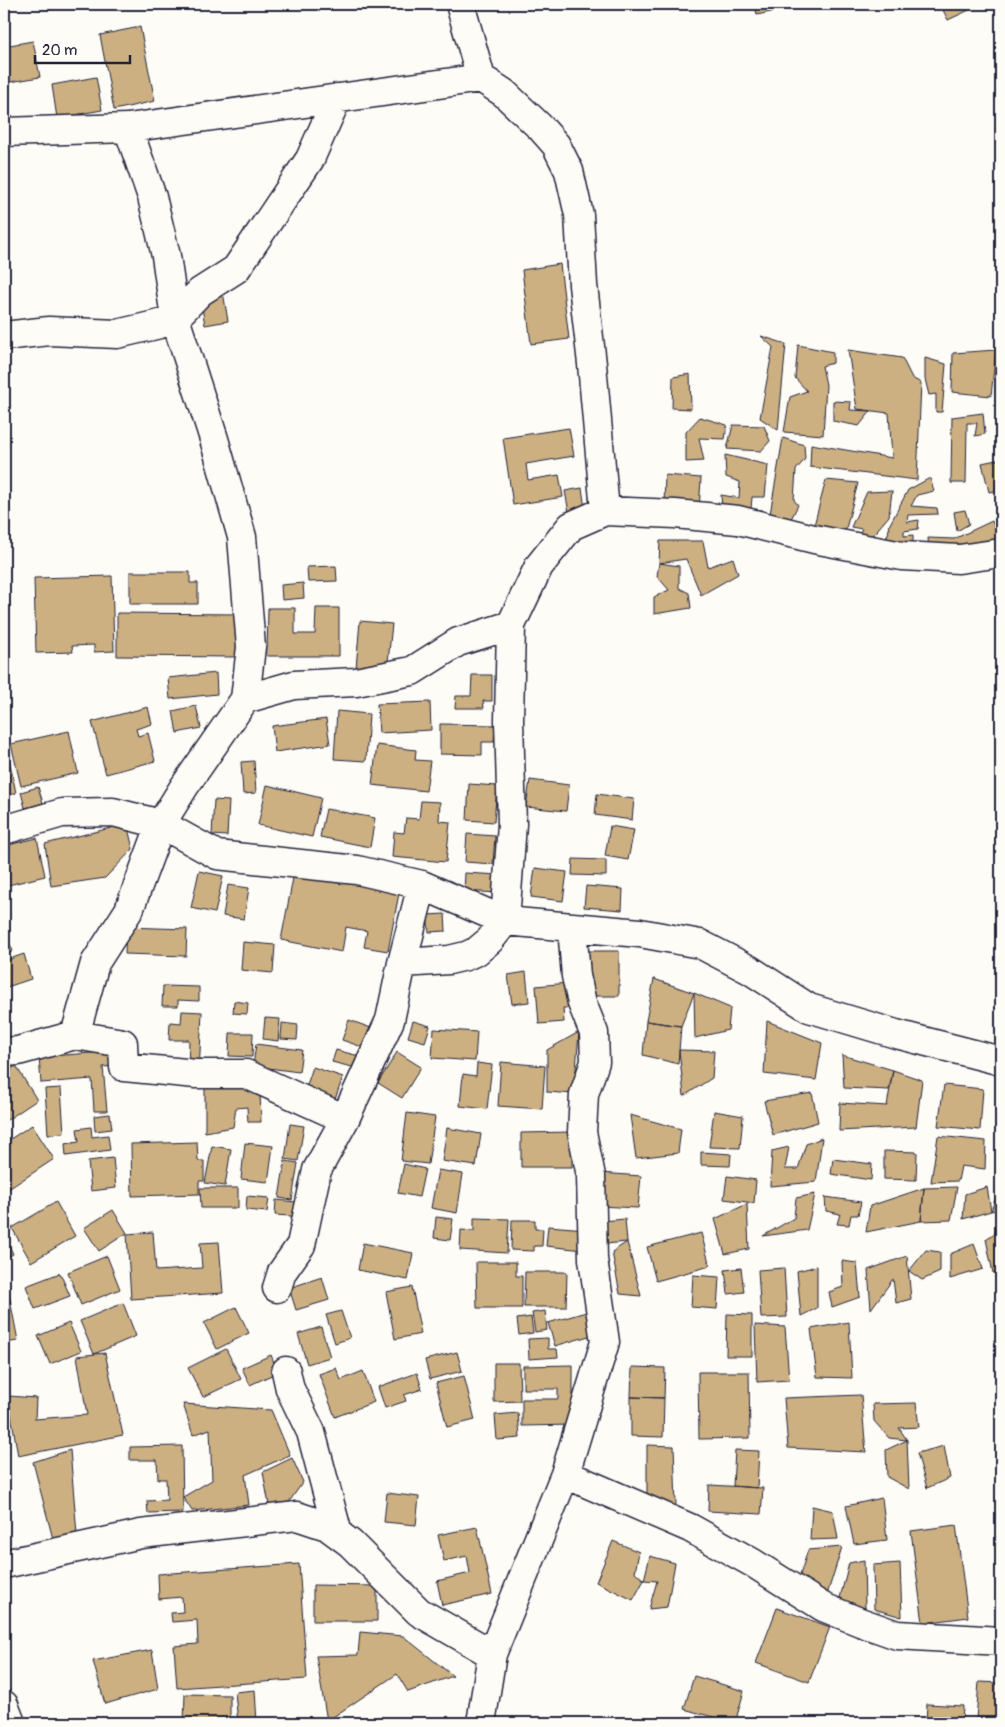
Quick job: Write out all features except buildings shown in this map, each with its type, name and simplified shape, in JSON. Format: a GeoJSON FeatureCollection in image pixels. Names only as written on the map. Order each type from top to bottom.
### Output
{"type":"FeatureCollection","features":[{"type":"Feature","properties":{"kind":"street"},"geometry":{"type":"LineString","coordinates":[[460,4],[482,78],[504,93],[541,128],[556,145],[569,171],[578,215],[605,511]]}},
{"type":"Feature","properties":{"kind":"street"},"geometry":{"type":"LineString","coordinates":[[4,132],[128,128],[482,78]]}},
{"type":"Feature","properties":{"kind":"street"},"geometry":{"type":"LineString","coordinates":[[4,336],[49,331],[117,334],[160,324],[175,318],[200,292],[236,269],[310,159],[337,98]]}},
{"type":"Feature","properties":{"kind":"street"},"geometry":{"type":"LineString","coordinates":[[75,1036],[96,963],[129,910],[160,824],[245,698],[251,648],[242,538],[214,439],[175,318],[166,256],[152,197],[128,128]]}},
{"type":"Feature","properties":{"kind":"street"},"geometry":{"type":"LineString","coordinates":[[402,963],[449,960],[466,956],[490,940],[505,921],[512,824],[509,720],[511,625],[539,566],[571,526],[605,511],[675,514],[738,520],[902,556],[959,559],[1001,553]]}},
{"type":"Feature","properties":{"kind":"street"},"geometry":{"type":"LineString","coordinates":[[245,698],[294,685],[356,682],[412,671],[458,642],[511,625]]}},
{"type":"Feature","properties":{"kind":"street"},"geometry":{"type":"LineString","coordinates":[[4,830],[62,813],[113,812],[160,824],[217,855],[357,870],[422,884],[505,921],[640,933],[700,944],[750,970],[809,1008],[896,1034],[1001,1061]]}},
{"type":"Feature","properties":{"kind":"street"},"geometry":{"type":"LineString","coordinates":[[277,1288],[282,1272],[301,1245],[317,1170],[346,1119],[390,1020],[422,884]]}},
{"type":"Feature","properties":{"kind":"street"},"geometry":{"type":"LineString","coordinates":[[481,1723],[492,1654],[565,1474],[605,1342],[593,1259],[591,1176],[582,1132],[584,1094],[595,1062],[594,1033],[582,1003],[576,976],[572,927]]}},
{"type":"Feature","properties":{"kind":"street"},"geometry":{"type":"LineString","coordinates":[[4,1052],[18,1051],[75,1036],[123,1043],[124,1067],[196,1074],[246,1074],[346,1119]]}},
{"type":"Feature","properties":{"kind":"street"},"geometry":{"type":"LineString","coordinates":[[286,1371],[290,1389],[311,1432],[338,1534]]}},
{"type":"Feature","properties":{"kind":"street"},"geometry":{"type":"LineString","coordinates":[[565,1474],[690,1528],[753,1563],[823,1607],[860,1622],[897,1634],[1001,1641]]}},
{"type":"Feature","properties":{"kind":"street"},"geometry":{"type":"LineString","coordinates":[[4,1564],[141,1534],[298,1516],[327,1526],[350,1543],[419,1612],[492,1654]]}},
{"type":"Feature","properties":{"kind":"street"},"geometry":{"type":"LineString","coordinates":[[4,1705],[11,1723]]}}]}
